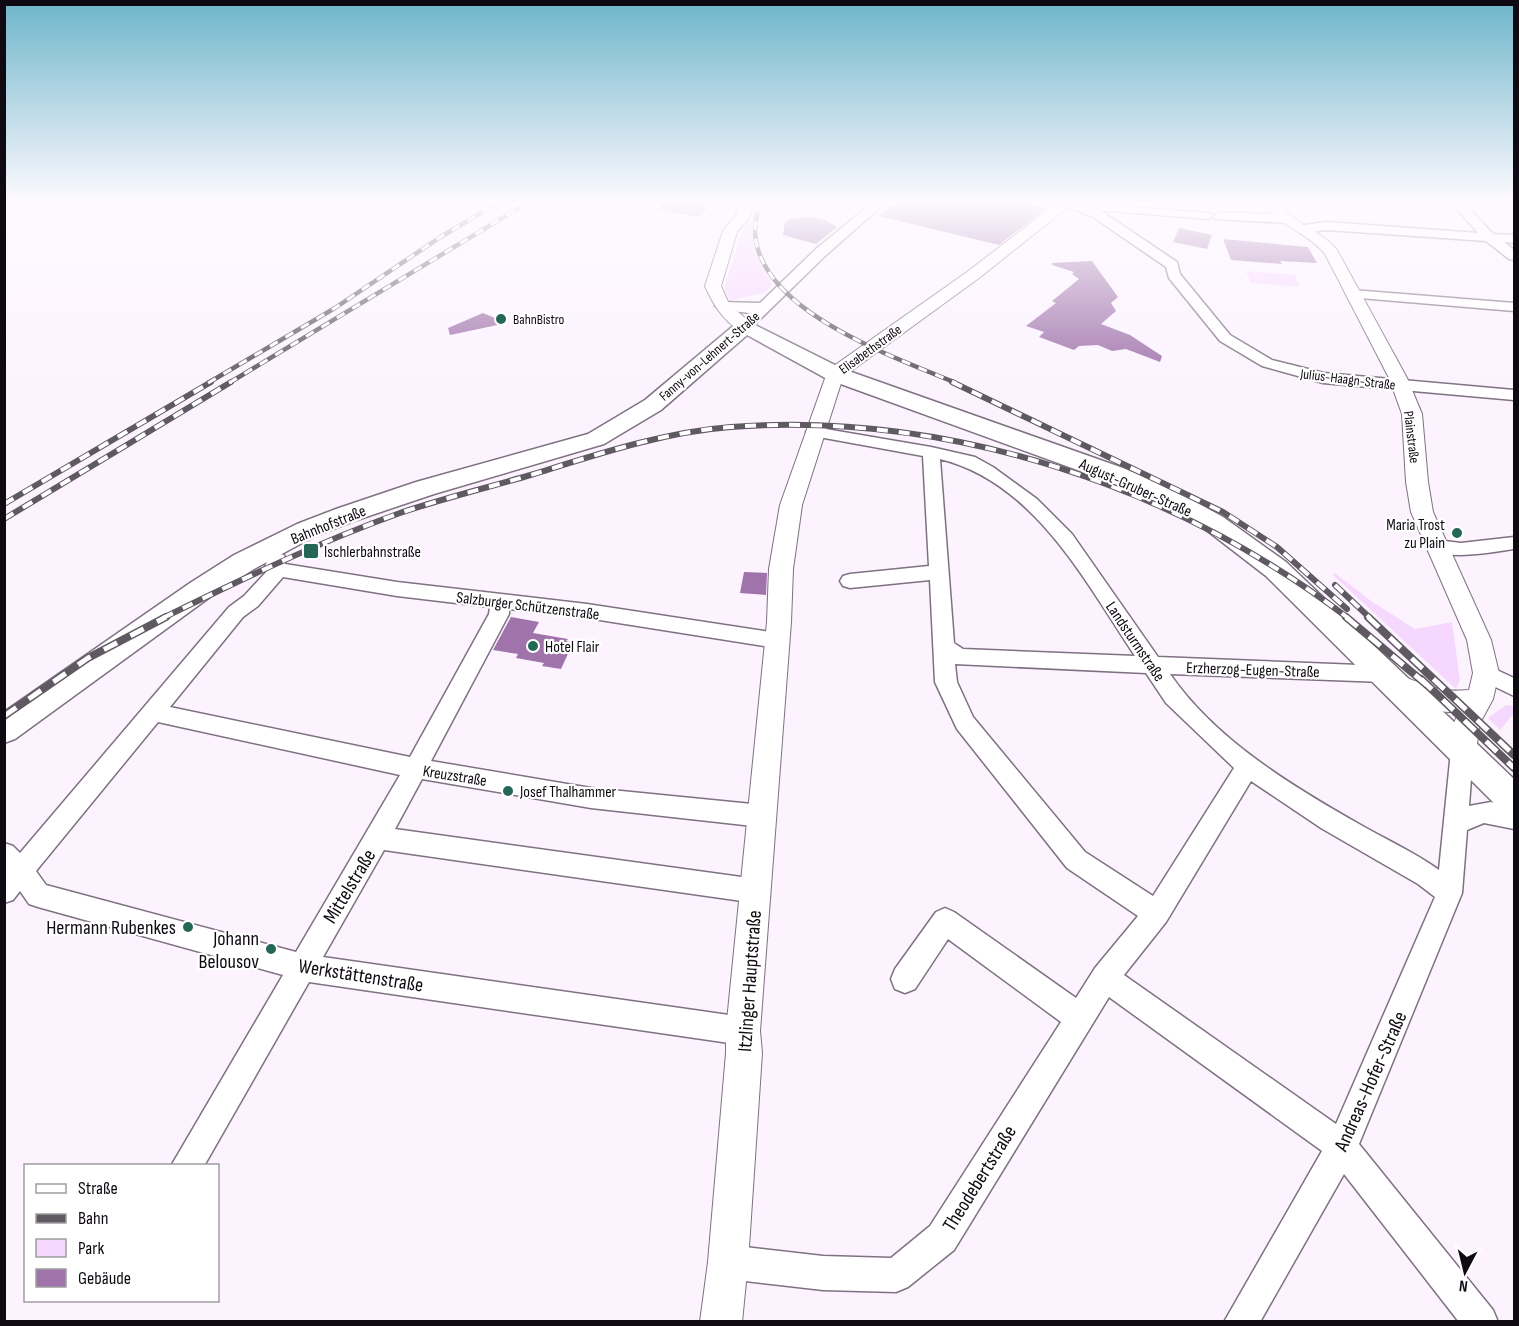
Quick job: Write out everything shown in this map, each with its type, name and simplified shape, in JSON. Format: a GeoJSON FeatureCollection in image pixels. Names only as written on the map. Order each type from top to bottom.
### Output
{"type":"FeatureCollection","features":[{"type":"Feature","properties":{"kind":"main road","name":"August-Gruber-Straße"},"geometry":{"type":"LineString","coordinates":[[745,326],[835,374],[1114,474],[1189,509],[1244,543],[1276,569],[1515,800]]}},
{"type":"Feature","properties":{"kind":"main road","name":"Fanny-von-Lehnert-Straße"},"geometry":{"type":"LineString","coordinates":[[652,405],[745,326]]}},
{"type":"Feature","properties":{"kind":"main road","name":"Bahnhofstraße"},"geometry":{"type":"LineString","coordinates":[[4,730],[200,590],[244,562],[336,519],[425,488],[584,443],[615,429],[652,405]]}},
{"type":"Feature","properties":{"kind":"street"},"geometry":{"type":"LineString","coordinates":[[718,265],[713,280],[715,293],[722,306],[745,326]]}},
{"type":"Feature","properties":{"kind":"street","name":"Fanny-von-Lehnert-Straße"},"geometry":{"type":"LineString","coordinates":[[745,326],[808,265]]}},
{"type":"Feature","properties":{"kind":"street","name":"Elisabethstraße"},"geometry":{"type":"LineString","coordinates":[[777,640],[781,569],[790,505],[835,374],[986,265]]}},
{"type":"Feature","properties":{"kind":"street","name":"Julius-Haagn-Straße"},"geometry":{"type":"LineString","coordinates":[[1172,265],[1174,275],[1225,338],[1254,358],[1285,370],[1323,378],[1515,395]]}},
{"type":"Feature","properties":{"kind":"street","name":"Plainstraße"},"geometry":{"type":"LineString","coordinates":[[1338,265],[1401,385],[1412,414],[1417,482],[1422,512],[1479,640],[1486,673]]}},
{"type":"Feature","properties":{"kind":"street"},"geometry":{"type":"LineString","coordinates":[[1353,294],[1515,307]]}},
{"type":"Feature","properties":{"kind":"street","name":"Fanny-von-Lehnert-Straße"},"geometry":{"type":"LineString","coordinates":[[722,306],[750,309],[765,307]]}},
{"type":"Feature","properties":{"kind":"street","name":"Landsturmstraße"},"geometry":{"type":"LineString","coordinates":[[814,432],[931,452],[962,459],[982,467],[1031,503],[1065,538],[1174,697],[1248,766],[1330,820],[1427,876],[1449,893]]}},
{"type":"Feature","properties":{"kind":"street"},"geometry":{"type":"LineString","coordinates":[[931,452],[946,682],[965,723],[1077,860],[1157,913]]}},
{"type":"Feature","properties":{"kind":"street"},"geometry":{"type":"LineString","coordinates":[[10,872],[152,712],[236,612],[251,601],[277,568],[286,541]]}},
{"type":"Feature","properties":{"kind":"street"},"geometry":{"type":"LineString","coordinates":[[1436,546],[1461,549],[1515,543]]}},
{"type":"Feature","properties":{"kind":"street","name":"Salzburger Schützenstraße"},"geometry":{"type":"LineString","coordinates":[[244,562],[397,589],[587,611],[777,640]]}},
{"type":"Feature","properties":{"kind":"street"},"geometry":{"type":"LineString","coordinates":[[850,581],[939,572]]}},
{"type":"Feature","properties":{"kind":"street","name":"Mittelstraße"},"geometry":{"type":"LineString","coordinates":[[187,1164],[378,838],[499,614],[500,601]]}},
{"type":"Feature","properties":{"kind":"street","name":"Itzlinger Hauptstraße"},"geometry":{"type":"LineString","coordinates":[[721,1322],[728,1262],[744,1053],[743,1031],[777,640]]}},
{"type":"Feature","properties":{"kind":"street","name":"Erzherzog-Eugen-Straße"},"geometry":{"type":"LineString","coordinates":[[945,648],[959,657],[1386,676]]}},
{"type":"Feature","properties":{"kind":"street"},"geometry":{"type":"LineString","coordinates":[[1486,673],[1515,677]]}},
{"type":"Feature","properties":{"kind":"street"},"geometry":{"type":"LineString","coordinates":[[1486,673],[1515,688]]}},
{"type":"Feature","properties":{"kind":"street","name":"Andreas-Hofer-Straße"},"geometry":{"type":"LineString","coordinates":[[1241,1322],[1342,1148],[1449,893],[1462,751],[1467,723],[1480,699],[1486,673]]}},
{"type":"Feature","properties":{"kind":"street"},"geometry":{"type":"LineString","coordinates":[[1386,676],[1419,696],[1436,702],[1480,699]]}},
{"type":"Feature","properties":{"kind":"street","name":"Kreuzstraße"},"geometry":{"type":"LineString","coordinates":[[152,712],[414,769],[591,798],[762,816]]}},
{"type":"Feature","properties":{"kind":"street","name":"Theodebertstraße"},"geometry":{"type":"LineString","coordinates":[[728,1262],[824,1273],[896,1275],[942,1238],[1105,978],[1157,913],[1248,766]]}},
{"type":"Feature","properties":{"kind":"street"},"geometry":{"type":"LineString","coordinates":[[1456,824],[1482,811],[1496,812],[1515,818]]}},
{"type":"Feature","properties":{"kind":"street"},"geometry":{"type":"LineString","coordinates":[[378,838],[756,891]]}},
{"type":"Feature","properties":{"kind":"street","name":"Werkstättenstraße"},"geometry":{"type":"LineString","coordinates":[[10,872],[38,895],[302,968],[743,1031]]}},
{"type":"Feature","properties":{"kind":"street"},"geometry":{"type":"LineString","coordinates":[[905,979],[945,921],[1080,1018]]}},
{"type":"Feature","properties":{"kind":"street"},"geometry":{"type":"LineString","coordinates":[[1105,978],[1342,1148],[1481,1322]]}},
{"type":"Feature","properties":{"kind":"green space"},"geometry":{"type":"Polygon","coordinates":[[[731,265],[762,265],[772,285],[764,293],[731,300],[725,292],[725,284],[731,265]]]}},
{"type":"Feature","properties":{"kind":"green space"},"geometry":{"type":"Polygon","coordinates":[[[1246,271],[1295,275],[1300,287],[1251,283],[1246,271]]]}},
{"type":"Feature","properties":{"kind":"green space"},"geometry":{"type":"Polygon","coordinates":[[[1332,574],[1336,574],[1371,601],[1415,629],[1452,622],[1460,680],[1456,689],[1332,574]]]}},
{"type":"Feature","properties":{"kind":"green space"},"geometry":{"type":"Polygon","coordinates":[[[1506,705],[1514,706],[1514,713],[1500,730],[1488,718],[1506,705]]]}},
{"type":"Feature","properties":{"kind":"building"},"geometry":{"type":"Polygon","coordinates":[[[1052,265],[1095,265],[1118,297],[1111,303],[1116,311],[1101,324],[1130,335],[1162,356],[1160,362],[1126,349],[1112,351],[1098,345],[1079,346],[1074,350],[1039,337],[1044,332],[1026,326],[1056,303],[1052,301],[1079,279],[1072,274],[1074,272],[1052,265]]]}},
{"type":"Feature","properties":{"kind":"building"},"geometry":{"type":"Polygon","coordinates":[[[483,313],[507,323],[450,335],[448,328],[483,313]]]}},
{"type":"Feature","properties":{"kind":"building"},"geometry":{"type":"Polygon","coordinates":[[[744,572],[767,573],[766,595],[740,593],[744,572]]]}},
{"type":"Feature","properties":{"kind":"building","name":"Hotel Flair"},"geometry":{"type":"Polygon","coordinates":[[[511,617],[539,622],[533,633],[568,639],[566,641],[573,643],[561,669],[516,658],[518,654],[493,650],[511,617]]]}},
{"type":"Feature","properties":{"kind":"railway"},"geometry":{"type":"LineString","coordinates":[[208,383],[335,308],[399,265]]}},
{"type":"Feature","properties":{"kind":"railway"},"geometry":{"type":"LineString","coordinates":[[229,383],[425,265]]}},
{"type":"Feature","properties":{"kind":"railway"},"geometry":{"type":"LineString","coordinates":[[766,265],[779,285],[803,307],[833,327],[866,345],[956,383]]}},
{"type":"Feature","properties":{"kind":"railway"},"geometry":{"type":"LineString","coordinates":[[4,504],[211,382]]}},
{"type":"Feature","properties":{"kind":"railway"},"geometry":{"type":"LineString","coordinates":[[4,519],[231,382]]}},
{"type":"Feature","properties":{"kind":"railway"},"geometry":{"type":"LineString","coordinates":[[952,382],[1223,512],[1277,547],[1347,609]]}},
{"type":"Feature","properties":{"kind":"railway"},"geometry":{"type":"LineString","coordinates":[[163,618],[310,549],[370,524],[433,502],[656,439],[731,427],[813,425],[895,432],[976,446],[1056,467],[1134,495],[1209,530],[1281,571],[1348,618]]}},
{"type":"Feature","properties":{"kind":"railway"},"geometry":{"type":"LineString","coordinates":[[1335,585],[1370,618]]}},
{"type":"Feature","properties":{"kind":"railway"},"geometry":{"type":"LineString","coordinates":[[4,716],[88,658],[166,617]]}},
{"type":"Feature","properties":{"kind":"railway"},"geometry":{"type":"LineString","coordinates":[[1346,617],[1427,685]]}},
{"type":"Feature","properties":{"kind":"railway"},"geometry":{"type":"LineString","coordinates":[[1368,617],[1514,755]]}},
{"type":"Feature","properties":{"kind":"railway"},"geometry":{"type":"LineString","coordinates":[[1421,679],[1514,768]]}},
{"type":"Feature","properties":{"kind":"place","name":"BahnBistro"},"geometry":{"type":"Point","coordinates":[501,319]}},
{"type":"Feature","properties":{"kind":"place","name":"Maria Trost zu Plain"},"geometry":{"type":"Point","coordinates":[1457,533]}},
{"type":"Feature","properties":{"kind":"place","name":"Ischlerbahnstraße"},"geometry":{"type":"Point","coordinates":[311,551]}},
{"type":"Feature","properties":{"kind":"place","name":"Hotel Flair"},"geometry":{"type":"Point","coordinates":[533,646]}},
{"type":"Feature","properties":{"kind":"place","name":"Josef Thalhammer"},"geometry":{"type":"Point","coordinates":[508,791]}},
{"type":"Feature","properties":{"kind":"place","name":"Hermann Rubenkes"},"geometry":{"type":"Point","coordinates":[188,927]}},
{"type":"Feature","properties":{"kind":"place","name":"Johann Belousov"},"geometry":{"type":"Point","coordinates":[271,949]}}]}
